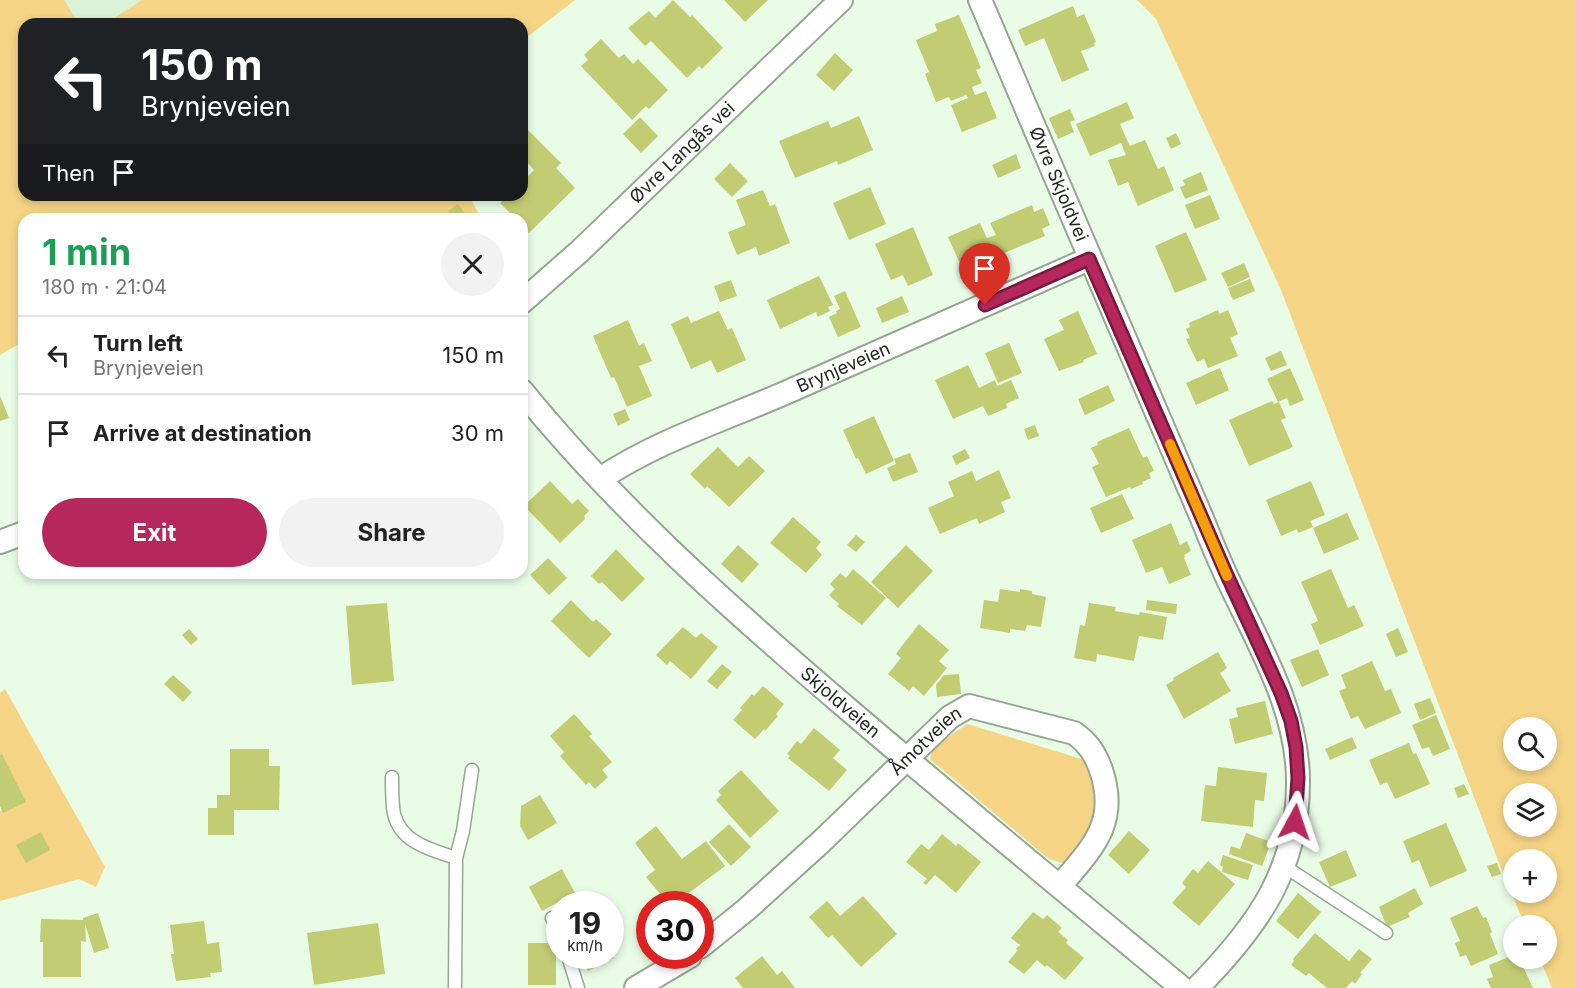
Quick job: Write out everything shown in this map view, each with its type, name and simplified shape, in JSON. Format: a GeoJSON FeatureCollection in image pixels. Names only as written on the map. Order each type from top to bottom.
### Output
{"type":"FeatureCollection","features":[{"type":"Feature","properties":{"kind":"street","name":"Øvre Langås vei"},"geometry":{"type":"LineString","coordinates":[[528,297],[580,251],[840,0]]}},
{"type":"Feature","properties":{"kind":"street","name":"Øvre Skjoldvei"},"geometry":{"type":"LineString","coordinates":[[980,0],[1089,259],[1229,581],[1281,693],[1291,721],[1296,747],[1298,784],[1293,836],[1284,866],[1272,894],[1256,920],[1227,958],[1197,988]]}},
{"type":"Feature","properties":{"kind":"street","name":"Brynjeveien"},"geometry":{"type":"LineString","coordinates":[[600,479],[650,450],[1089,259]]}},
{"type":"Feature","properties":{"kind":"street","name":"Skjoldveien"},"geometry":{"type":"LineString","coordinates":[[528,399],[600,479],[698,578],[908,760],[1182,988]]}},
{"type":"Feature","properties":{"kind":"street"},"geometry":{"type":"LineString","coordinates":[[0,542],[18,535]]}},
{"type":"Feature","properties":{"kind":"street","name":"Åmotveien"},"geometry":{"type":"LineString","coordinates":[[714,935],[797,864],[951,717],[969,706],[1074,733],[1085,740],[1096,755],[1104,779],[1106,816],[1090,850],[1060,886]]}},
{"type":"Feature","properties":{"kind":"street"},"geometry":{"type":"LineString","coordinates":[[636,988],[668,969]]}},
{"type":"Feature","properties":{"kind":"lane"},"geometry":{"type":"LineString","coordinates":[[455,988],[456,858],[464,831],[472,770]]}},
{"type":"Feature","properties":{"kind":"lane"},"geometry":{"type":"LineString","coordinates":[[392,777],[394,816],[408,838],[424,848],[456,858]]}},
{"type":"Feature","properties":{"kind":"lane"},"geometry":{"type":"LineString","coordinates":[[1284,866],[1386,933]]}},
{"type":"Feature","properties":{"kind":"lane"},"geometry":{"type":"LineString","coordinates":[[572,969],[578,988]]}},
{"type":"Feature","properties":{"kind":"shaded area"},"geometry":{"type":"Polygon","coordinates":[[[0,0],[142,0],[114,18],[18,18],[0,0]]]}},
{"type":"Feature","properties":{"kind":"shaded area"},"geometry":{"type":"Polygon","coordinates":[[[0,0],[64,0],[75,18],[18,18],[18,201],[472,201],[478,213],[18,213],[18,344],[0,355],[0,0]]]}},
{"type":"Feature","properties":{"kind":"shaded area"},"geometry":{"type":"Polygon","coordinates":[[[142,0],[575,0],[528,36],[528,18],[114,18],[142,0]]]}},
{"type":"Feature","properties":{"kind":"shaded area"},"geometry":{"type":"Polygon","coordinates":[[[1137,0],[1576,0],[1576,988],[1552,988],[1544,969],[1557,969],[1557,915],[1521,915],[1516,903],[1557,903],[1557,849],[1503,849],[1503,873],[1281,290],[1156,19],[1137,0]]]}},
{"type":"Feature","properties":{"kind":"shaded area"},"geometry":{"type":"Polygon","coordinates":[[[5,689],[105,867],[96,887],[79,879],[0,901],[0,811],[16,803],[0,772],[0,693],[5,689]]]}},
{"type":"Feature","properties":{"kind":"shaded area"},"geometry":{"type":"Polygon","coordinates":[[[967,724],[1085,760],[1098,781],[1099,815],[1086,845],[1065,864],[1049,859],[930,759],[933,747],[967,724]]]}},
{"type":"Feature","properties":{"kind":"building"},"geometry":{"type":"Polygon","coordinates":[[[673,0],[690,17],[692,15],[723,48],[702,69],[699,66],[687,78],[651,41],[645,46],[628,28],[649,11],[655,18],[673,0]]]}},
{"type":"Feature","properties":{"kind":"building"},"geometry":{"type":"Polygon","coordinates":[[[724,0],[768,0],[745,22],[724,0]]]}},
{"type":"Feature","properties":{"kind":"building"},"geometry":{"type":"Polygon","coordinates":[[[1073,6],[1077,17],[1084,14],[1096,42],[1095,46],[1081,51],[1089,70],[1062,82],[1044,38],[1025,46],[1018,30],[1073,6]]]}},
{"type":"Feature","properties":{"kind":"building"},"geometry":{"type":"Polygon","coordinates":[[[959,15],[981,68],[976,70],[982,83],[972,87],[975,95],[986,91],[997,118],[962,132],[951,105],[968,98],[966,95],[951,101],[949,97],[936,102],[925,74],[929,72],[916,40],[937,31],[935,24],[959,15]]]}},
{"type":"Feature","properties":{"kind":"building"},"geometry":{"type":"Polygon","coordinates":[[[601,39],[619,58],[624,54],[633,64],[638,59],[668,90],[649,109],[646,106],[632,120],[581,66],[588,60],[584,55],[601,39]]]}},
{"type":"Feature","properties":{"kind":"building"},"geometry":{"type":"Polygon","coordinates":[[[835,53],[853,70],[834,91],[816,75],[835,53]]]}},
{"type":"Feature","properties":{"kind":"building"},"geometry":{"type":"Polygon","coordinates":[[[1127,102],[1134,118],[1120,124],[1130,146],[1145,140],[1158,169],[1164,166],[1174,190],[1138,206],[1128,182],[1118,186],[1108,160],[1126,155],[1121,143],[1090,156],[1076,124],[1127,102]]]}},
{"type":"Feature","properties":{"kind":"building"},"geometry":{"type":"Polygon","coordinates":[[[1070,109],[1075,120],[1070,122],[1074,132],[1058,139],[1049,118],[1070,109]]]}},
{"type":"Feature","properties":{"kind":"building"},"geometry":{"type":"Polygon","coordinates":[[[859,116],[873,150],[838,165],[837,161],[795,178],[779,141],[828,121],[831,128],[859,116]]]}},
{"type":"Feature","properties":{"kind":"building"},"geometry":{"type":"Polygon","coordinates":[[[640,117],[658,136],[641,153],[623,134],[640,117]]]}},
{"type":"Feature","properties":{"kind":"building"},"geometry":{"type":"Polygon","coordinates":[[[528,130],[561,163],[556,168],[575,188],[529,233],[528,213],[510,213],[500,203],[502,201],[528,201],[528,176],[534,170],[528,163],[528,130]]]}},
{"type":"Feature","properties":{"kind":"building"},"geometry":{"type":"Polygon","coordinates":[[[1176,133],[1181,144],[1171,149],[1166,138],[1176,133]]]}},
{"type":"Feature","properties":{"kind":"building"},"geometry":{"type":"Polygon","coordinates":[[[1016,154],[1021,168],[998,178],[992,165],[1016,154]]]}},
{"type":"Feature","properties":{"kind":"building"},"geometry":{"type":"Polygon","coordinates":[[[730,163],[748,181],[732,197],[714,179],[730,163]]]}},
{"type":"Feature","properties":{"kind":"building"},"geometry":{"type":"Polygon","coordinates":[[[1201,172],[1208,190],[1185,199],[1180,187],[1185,185],[1183,180],[1201,172]]]}},
{"type":"Feature","properties":{"kind":"building"},"geometry":{"type":"Polygon","coordinates":[[[870,187],[886,224],[849,240],[833,203],[870,187]]]}},
{"type":"Feature","properties":{"kind":"building"},"geometry":{"type":"Polygon","coordinates":[[[763,190],[770,206],[775,204],[790,243],[759,256],[756,247],[737,255],[728,232],[746,225],[736,200],[763,190]]]}},
{"type":"Feature","properties":{"kind":"building"},"geometry":{"type":"Polygon","coordinates":[[[1210,195],[1220,219],[1195,229],[1185,205],[1210,195]]]}},
{"type":"Feature","properties":{"kind":"building"},"geometry":{"type":"Polygon","coordinates":[[[458,204],[465,213],[450,213],[448,211],[458,204]]]}},
{"type":"Feature","properties":{"kind":"building"},"geometry":{"type":"Polygon","coordinates":[[[1032,205],[1034,212],[1043,208],[1050,225],[1042,229],[1045,236],[963,270],[948,237],[980,223],[987,238],[996,235],[990,223],[1032,205]]]}},
{"type":"Feature","properties":{"kind":"building"},"geometry":{"type":"Polygon","coordinates":[[[913,227],[933,275],[908,286],[903,275],[891,280],[875,244],[913,227]]]}},
{"type":"Feature","properties":{"kind":"building"},"geometry":{"type":"Polygon","coordinates":[[[1186,232],[1207,280],[1175,293],[1155,246],[1186,232]]]}},
{"type":"Feature","properties":{"kind":"building"},"geometry":{"type":"Polygon","coordinates":[[[1244,263],[1250,277],[1228,287],[1221,273],[1244,263]]]}},
{"type":"Feature","properties":{"kind":"building"},"geometry":{"type":"Polygon","coordinates":[[[819,276],[833,305],[828,307],[830,311],[818,317],[816,312],[780,329],[767,300],[819,276]]]}},
{"type":"Feature","properties":{"kind":"building"},"geometry":{"type":"Polygon","coordinates":[[[1250,279],[1255,291],[1233,300],[1228,288],[1250,279]]]}},
{"type":"Feature","properties":{"kind":"building"},"geometry":{"type":"Polygon","coordinates":[[[731,280],[737,296],[720,302],[714,286],[731,280]]]}},
{"type":"Feature","properties":{"kind":"building"},"geometry":{"type":"Polygon","coordinates":[[[845,291],[861,327],[838,337],[829,317],[840,309],[834,296],[845,291]]]}},
{"type":"Feature","properties":{"kind":"building"},"geometry":{"type":"Polygon","coordinates":[[[902,296],[909,312],[882,323],[876,308],[902,296]]]}},
{"type":"Feature","properties":{"kind":"building"},"geometry":{"type":"Polygon","coordinates":[[[1218,310],[1219,314],[1228,310],[1238,334],[1230,338],[1238,356],[1208,368],[1204,359],[1197,362],[1186,339],[1190,338],[1186,329],[1190,327],[1189,323],[1218,310]]]}},
{"type":"Feature","properties":{"kind":"building"},"geometry":{"type":"Polygon","coordinates":[[[719,311],[728,330],[732,328],[746,360],[717,373],[711,360],[691,369],[671,324],[688,316],[691,323],[719,311]]]}},
{"type":"Feature","properties":{"kind":"building"},"geometry":{"type":"Polygon","coordinates":[[[1078,311],[1097,354],[1083,360],[1084,362],[1059,371],[1044,339],[1064,330],[1059,320],[1078,311]]]}},
{"type":"Feature","properties":{"kind":"building"},"geometry":{"type":"Polygon","coordinates":[[[628,320],[639,346],[644,343],[652,361],[639,366],[652,396],[627,407],[614,377],[611,378],[593,336],[628,320]]]}},
{"type":"Feature","properties":{"kind":"building"},"geometry":{"type":"Polygon","coordinates":[[[1009,343],[1022,373],[998,383],[985,353],[1009,343]]]}},
{"type":"Feature","properties":{"kind":"building"},"geometry":{"type":"Polygon","coordinates":[[[1281,351],[1287,365],[1271,371],[1265,358],[1281,351]]]}},
{"type":"Feature","properties":{"kind":"building"},"geometry":{"type":"Polygon","coordinates":[[[968,365],[979,388],[995,380],[997,386],[1011,380],[1019,398],[1006,404],[1007,408],[988,416],[983,406],[953,419],[935,380],[968,365]]]}},
{"type":"Feature","properties":{"kind":"building"},"geometry":{"type":"Polygon","coordinates":[[[1220,368],[1229,390],[1196,405],[1186,383],[1220,368]]]}},
{"type":"Feature","properties":{"kind":"building"},"geometry":{"type":"Polygon","coordinates":[[[1290,368],[1304,400],[1290,406],[1287,398],[1278,402],[1267,379],[1290,368]]]}},
{"type":"Feature","properties":{"kind":"building"},"geometry":{"type":"Polygon","coordinates":[[[1108,385],[1115,401],[1085,415],[1078,399],[1108,385]]]}},
{"type":"Feature","properties":{"kind":"building"},"geometry":{"type":"Polygon","coordinates":[[[0,396],[9,418],[0,421],[0,396]]]}},
{"type":"Feature","properties":{"kind":"building"},"geometry":{"type":"Polygon","coordinates":[[[1272,401],[1274,404],[1279,402],[1286,418],[1281,420],[1293,447],[1249,466],[1229,420],[1272,401]]]}},
{"type":"Feature","properties":{"kind":"building"},"geometry":{"type":"Polygon","coordinates":[[[625,409],[630,420],[618,426],[613,414],[625,409]]]}},
{"type":"Feature","properties":{"kind":"building"},"geometry":{"type":"Polygon","coordinates":[[[874,416],[894,461],[866,474],[858,458],[856,459],[843,430],[874,416]]]}},
{"type":"Feature","properties":{"kind":"building"},"geometry":{"type":"Polygon","coordinates":[[[1035,425],[1039,436],[1028,440],[1024,429],[1035,425]]]}},
{"type":"Feature","properties":{"kind":"building"},"geometry":{"type":"Polygon","coordinates":[[[1129,428],[1143,458],[1147,456],[1154,471],[1149,473],[1151,478],[1142,482],[1143,484],[1106,497],[1092,467],[1099,464],[1091,448],[1098,445],[1097,442],[1129,428]]]}},
{"type":"Feature","properties":{"kind":"building"},"geometry":{"type":"Polygon","coordinates":[[[718,447],[738,467],[749,456],[765,471],[729,507],[707,486],[705,489],[690,474],[718,447]]]}},
{"type":"Feature","properties":{"kind":"building"},"geometry":{"type":"Polygon","coordinates":[[[965,449],[970,458],[956,465],[952,456],[965,449]]]}},
{"type":"Feature","properties":{"kind":"building"},"geometry":{"type":"Polygon","coordinates":[[[910,453],[918,472],[893,482],[887,468],[896,464],[894,459],[910,453]]]}},
{"type":"Feature","properties":{"kind":"building"},"geometry":{"type":"Polygon","coordinates":[[[999,470],[1011,498],[1001,502],[1005,512],[979,524],[977,518],[940,534],[928,508],[954,496],[948,482],[972,471],[976,481],[999,470]]]}},
{"type":"Feature","properties":{"kind":"building"},"geometry":{"type":"Polygon","coordinates":[[[550,481],[572,504],[578,499],[589,511],[584,516],[585,519],[560,543],[528,510],[528,502],[550,481]]]}},
{"type":"Feature","properties":{"kind":"building"},"geometry":{"type":"Polygon","coordinates":[[[1311,481],[1325,515],[1310,521],[1313,527],[1298,533],[1297,529],[1281,536],[1266,500],[1311,481]]]}},
{"type":"Feature","properties":{"kind":"building"},"geometry":{"type":"Polygon","coordinates":[[[1122,494],[1134,519],[1101,533],[1090,508],[1122,494]]]}},
{"type":"Feature","properties":{"kind":"building"},"geometry":{"type":"Polygon","coordinates":[[[1347,513],[1359,539],[1324,554],[1313,528],[1347,513]]]}},
{"type":"Feature","properties":{"kind":"building"},"geometry":{"type":"Polygon","coordinates":[[[793,517],[821,542],[816,548],[822,555],[806,573],[770,543],[793,517]]]}},
{"type":"Feature","properties":{"kind":"building"},"geometry":{"type":"Polygon","coordinates":[[[1171,523],[1180,545],[1187,541],[1191,551],[1184,555],[1184,558],[1191,575],[1169,584],[1162,567],[1146,573],[1132,540],[1171,523]]]}},
{"type":"Feature","properties":{"kind":"building"},"geometry":{"type":"Polygon","coordinates":[[[856,535],[865,542],[856,552],[847,545],[856,535]]]}},
{"type":"Feature","properties":{"kind":"building"},"geometry":{"type":"Polygon","coordinates":[[[738,545],[759,564],[742,583],[721,564],[738,545]]]}},
{"type":"Feature","properties":{"kind":"building"},"geometry":{"type":"Polygon","coordinates":[[[906,545],[933,571],[898,608],[871,582],[906,545]]]}},
{"type":"Feature","properties":{"kind":"building"},"geometry":{"type":"Polygon","coordinates":[[[616,549],[645,579],[622,602],[602,582],[599,584],[591,576],[616,549]]]}},
{"type":"Feature","properties":{"kind":"building"},"geometry":{"type":"Polygon","coordinates":[[[548,558],[567,578],[549,595],[530,575],[548,558]]]}},
{"type":"Feature","properties":{"kind":"building"},"geometry":{"type":"Polygon","coordinates":[[[853,569],[886,598],[862,625],[837,606],[839,604],[829,595],[835,589],[830,584],[840,573],[846,578],[853,569]]]}},
{"type":"Feature","properties":{"kind":"building"},"geometry":{"type":"Polygon","coordinates":[[[1331,569],[1348,608],[1354,605],[1364,626],[1320,645],[1311,624],[1318,621],[1301,582],[1331,569]]]}},
{"type":"Feature","properties":{"kind":"building"},"geometry":{"type":"Polygon","coordinates":[[[1000,589],[1032,591],[1032,594],[1046,597],[1041,627],[1027,625],[1025,631],[1010,629],[1010,633],[980,628],[984,600],[998,602],[1000,589]]]}},
{"type":"Feature","properties":{"kind":"building"},"geometry":{"type":"Polygon","coordinates":[[[571,600],[593,622],[596,619],[612,634],[589,658],[551,621],[571,600]]]}},
{"type":"Feature","properties":{"kind":"building"},"geometry":{"type":"Polygon","coordinates":[[[1147,600],[1177,604],[1176,614],[1146,610],[1147,600]]]}},
{"type":"Feature","properties":{"kind":"building"},"geometry":{"type":"Polygon","coordinates":[[[387,603],[394,681],[352,685],[346,606],[387,603]]]}},
{"type":"Feature","properties":{"kind":"building"},"geometry":{"type":"Polygon","coordinates":[[[1089,603],[1116,607],[1115,611],[1139,615],[1140,612],[1167,617],[1163,640],[1139,636],[1134,661],[1097,654],[1096,662],[1074,658],[1080,625],[1085,626],[1089,603]]]}},
{"type":"Feature","properties":{"kind":"building"},"geometry":{"type":"Polygon","coordinates":[[[919,624],[949,650],[939,661],[947,668],[924,696],[913,686],[909,691],[888,674],[901,658],[896,654],[919,624]]]}},
{"type":"Feature","properties":{"kind":"building"},"geometry":{"type":"Polygon","coordinates":[[[683,627],[696,638],[701,633],[718,647],[691,679],[670,661],[667,665],[656,655],[683,627]]]}},
{"type":"Feature","properties":{"kind":"building"},"geometry":{"type":"Polygon","coordinates":[[[1398,628],[1408,652],[1396,657],[1386,634],[1398,628]]]}},
{"type":"Feature","properties":{"kind":"building"},"geometry":{"type":"Polygon","coordinates":[[[189,629],[198,639],[191,645],[182,635],[189,629]]]}},
{"type":"Feature","properties":{"kind":"building"},"geometry":{"type":"Polygon","coordinates":[[[1318,649],[1329,675],[1302,687],[1290,660],[1318,649]]]}},
{"type":"Feature","properties":{"kind":"building"},"geometry":{"type":"Polygon","coordinates":[[[1218,652],[1227,668],[1220,673],[1231,691],[1184,719],[1166,685],[1174,680],[1173,678],[1218,652]]]}},
{"type":"Feature","properties":{"kind":"building"},"geometry":{"type":"Polygon","coordinates":[[[1372,661],[1385,691],[1391,689],[1401,713],[1365,729],[1358,716],[1351,719],[1339,691],[1346,688],[1341,675],[1372,661]]]}},
{"type":"Feature","properties":{"kind":"building"},"geometry":{"type":"Polygon","coordinates":[[[722,664],[732,672],[717,689],[707,681],[722,664]]]}},
{"type":"Feature","properties":{"kind":"building"},"geometry":{"type":"Polygon","coordinates":[[[959,674],[961,694],[937,697],[936,685],[944,675],[959,674]]]}},
{"type":"Feature","properties":{"kind":"building"},"geometry":{"type":"Polygon","coordinates":[[[173,675],[192,692],[183,702],[164,684],[173,675]]]}},
{"type":"Feature","properties":{"kind":"building"},"geometry":{"type":"Polygon","coordinates":[[[763,686],[784,704],[776,714],[778,716],[755,739],[733,720],[752,694],[754,696],[763,686]]]}},
{"type":"Feature","properties":{"kind":"building"},"geometry":{"type":"Polygon","coordinates":[[[1430,698],[1436,713],[1420,720],[1414,704],[1430,698]]]}},
{"type":"Feature","properties":{"kind":"building"},"geometry":{"type":"Polygon","coordinates":[[[1265,701],[1273,734],[1235,744],[1229,719],[1238,717],[1236,708],[1265,701]]]}},
{"type":"Feature","properties":{"kind":"building"},"geometry":{"type":"Polygon","coordinates":[[[574,714],[592,734],[589,736],[612,762],[602,770],[608,777],[595,789],[589,782],[586,785],[560,756],[564,752],[550,736],[574,714]]]}},
{"type":"Feature","properties":{"kind":"building"},"geometry":{"type":"Polygon","coordinates":[[[1436,715],[1450,749],[1433,756],[1429,747],[1422,749],[1412,725],[1436,715]]]}},
{"type":"Feature","properties":{"kind":"building"},"geometry":{"type":"Polygon","coordinates":[[[814,728],[840,750],[833,758],[847,770],[829,791],[788,758],[790,756],[787,754],[797,741],[801,744],[814,728]]]}},
{"type":"Feature","properties":{"kind":"building"},"geometry":{"type":"Polygon","coordinates":[[[1352,737],[1357,748],[1330,760],[1325,749],[1352,737]]]}},
{"type":"Feature","properties":{"kind":"building"},"geometry":{"type":"Polygon","coordinates":[[[1409,743],[1430,784],[1395,799],[1387,782],[1380,785],[1369,760],[1409,743]]]}},
{"type":"Feature","properties":{"kind":"building"},"geometry":{"type":"Polygon","coordinates":[[[230,749],[269,749],[269,766],[280,766],[279,810],[234,810],[234,835],[208,835],[208,808],[217,808],[217,795],[230,795],[230,749]]]}},
{"type":"Feature","properties":{"kind":"building"},"geometry":{"type":"Polygon","coordinates":[[[2,754],[26,802],[3,813],[0,806],[0,755],[2,754]]]}},
{"type":"Feature","properties":{"kind":"building"},"geometry":{"type":"Polygon","coordinates":[[[1218,767],[1267,773],[1264,801],[1255,800],[1253,827],[1201,821],[1205,785],[1216,786],[1218,767]]]}},
{"type":"Feature","properties":{"kind":"building"},"geometry":{"type":"Polygon","coordinates":[[[741,770],[779,811],[750,838],[716,800],[721,795],[718,791],[741,770]]]}},
{"type":"Feature","properties":{"kind":"building"},"geometry":{"type":"Polygon","coordinates":[[[1464,784],[1469,794],[1458,798],[1454,788],[1464,784]]]}},
{"type":"Feature","properties":{"kind":"building"},"geometry":{"type":"Polygon","coordinates":[[[540,795],[557,823],[528,840],[520,826],[521,806],[540,795]]]}},
{"type":"Feature","properties":{"kind":"building"},"geometry":{"type":"Polygon","coordinates":[[[1446,823],[1467,871],[1430,887],[1419,860],[1412,863],[1403,841],[1446,823]]]}},
{"type":"Feature","properties":{"kind":"building"},"geometry":{"type":"Polygon","coordinates":[[[729,824],[751,847],[731,866],[709,842],[729,824]]]}},
{"type":"Feature","properties":{"kind":"building"},"geometry":{"type":"Polygon","coordinates":[[[656,826],[682,859],[706,841],[725,866],[691,891],[658,891],[646,877],[655,870],[635,843],[656,826]]]}},
{"type":"Feature","properties":{"kind":"building"},"geometry":{"type":"Polygon","coordinates":[[[1129,831],[1150,850],[1129,874],[1108,855],[1129,831]]]}},
{"type":"Feature","properties":{"kind":"building"},"geometry":{"type":"Polygon","coordinates":[[[41,832],[50,850],[26,863],[16,845],[41,832]]]}},
{"type":"Feature","properties":{"kind":"building"},"geometry":{"type":"Polygon","coordinates":[[[1246,833],[1271,842],[1262,866],[1229,854],[1231,846],[1240,849],[1246,833]]]}},
{"type":"Feature","properties":{"kind":"building"},"geometry":{"type":"Polygon","coordinates":[[[942,834],[956,846],[958,843],[981,862],[956,893],[935,875],[926,885],[923,883],[927,879],[906,862],[921,844],[929,850],[942,834]]]}},
{"type":"Feature","properties":{"kind":"building"},"geometry":{"type":"Polygon","coordinates":[[[1346,850],[1357,876],[1330,887],[1319,862],[1346,850]]]}},
{"type":"Feature","properties":{"kind":"building"},"geometry":{"type":"Polygon","coordinates":[[[1223,855],[1253,865],[1248,880],[1222,872],[1223,867],[1220,865],[1223,855]]]}},
{"type":"Feature","properties":{"kind":"building"},"geometry":{"type":"Polygon","coordinates":[[[1208,861],[1235,884],[1199,926],[1172,903],[1186,887],[1182,883],[1193,869],[1198,873],[1208,861]]]}},
{"type":"Feature","properties":{"kind":"building"},"geometry":{"type":"Polygon","coordinates":[[[1497,863],[1501,874],[1492,877],[1487,866],[1497,863]]]}},
{"type":"Feature","properties":{"kind":"building"},"geometry":{"type":"Polygon","coordinates":[[[562,869],[574,891],[546,891],[546,909],[542,911],[529,887],[562,869]]]}},
{"type":"Feature","properties":{"kind":"building"},"geometry":{"type":"Polygon","coordinates":[[[1415,888],[1423,904],[1408,913],[1410,917],[1387,927],[1379,907],[1415,888]]]}},
{"type":"Feature","properties":{"kind":"building"},"geometry":{"type":"Polygon","coordinates":[[[1298,893],[1321,912],[1298,939],[1276,921],[1298,893]]]}},
{"type":"Feature","properties":{"kind":"building"},"geometry":{"type":"Polygon","coordinates":[[[863,896],[897,934],[861,967],[832,935],[828,938],[809,917],[827,901],[840,916],[863,896]]]}},
{"type":"Feature","properties":{"kind":"building"},"geometry":{"type":"Polygon","coordinates":[[[1477,906],[1483,918],[1486,917],[1498,954],[1471,966],[1466,955],[1460,957],[1455,943],[1460,941],[1450,918],[1477,906]]]}},
{"type":"Feature","properties":{"kind":"building"},"geometry":{"type":"Polygon","coordinates":[[[1033,912],[1043,919],[1047,915],[1062,928],[1058,932],[1068,940],[1066,943],[1084,958],[1065,980],[1037,960],[1024,974],[1008,962],[1020,945],[1011,938],[1033,912]]]}},
{"type":"Feature","properties":{"kind":"building"},"geometry":{"type":"Polygon","coordinates":[[[98,913],[109,948],[94,953],[85,924],[86,942],[81,941],[81,977],[43,977],[41,919],[83,920],[83,918],[98,913]]]}},
{"type":"Feature","properties":{"kind":"building"},"geometry":{"type":"Polygon","coordinates":[[[204,921],[207,944],[219,942],[222,972],[210,973],[211,977],[176,981],[171,954],[174,954],[170,925],[204,921]]]}},
{"type":"Feature","properties":{"kind":"building"},"geometry":{"type":"Polygon","coordinates":[[[378,923],[385,974],[314,985],[307,933],[378,923]]]}},
{"type":"Feature","properties":{"kind":"building"},"geometry":{"type":"Polygon","coordinates":[[[1315,933],[1349,961],[1359,949],[1372,959],[1360,973],[1362,974],[1355,984],[1352,981],[1346,988],[1327,988],[1309,973],[1306,976],[1291,965],[1293,959],[1315,933]]]}},
{"type":"Feature","properties":{"kind":"building"},"geometry":{"type":"Polygon","coordinates":[[[528,943],[546,943],[546,969],[556,969],[556,985],[528,985],[528,943]]]}},
{"type":"Feature","properties":{"kind":"building"},"geometry":{"type":"Polygon","coordinates":[[[762,956],[777,975],[782,971],[795,988],[743,988],[735,978],[762,956]]]}},
{"type":"Feature","properties":{"kind":"building"},"geometry":{"type":"Polygon","coordinates":[[[1503,959],[1503,969],[1524,969],[1533,988],[1491,988],[1487,979],[1493,977],[1489,965],[1503,959]]]}},
{"type":"Feature","properties":{"kind":"slow traffic"},"geometry":{"type":"LineString","coordinates":[[1170,444],[1227,576]]}},
{"type":"Feature","properties":{"kind":"route"},"geometry":{"type":"LineString","coordinates":[[985,305],[1089,259],[1281,693],[1291,721],[1296,747],[1298,778],[1295,822]]}}]}
